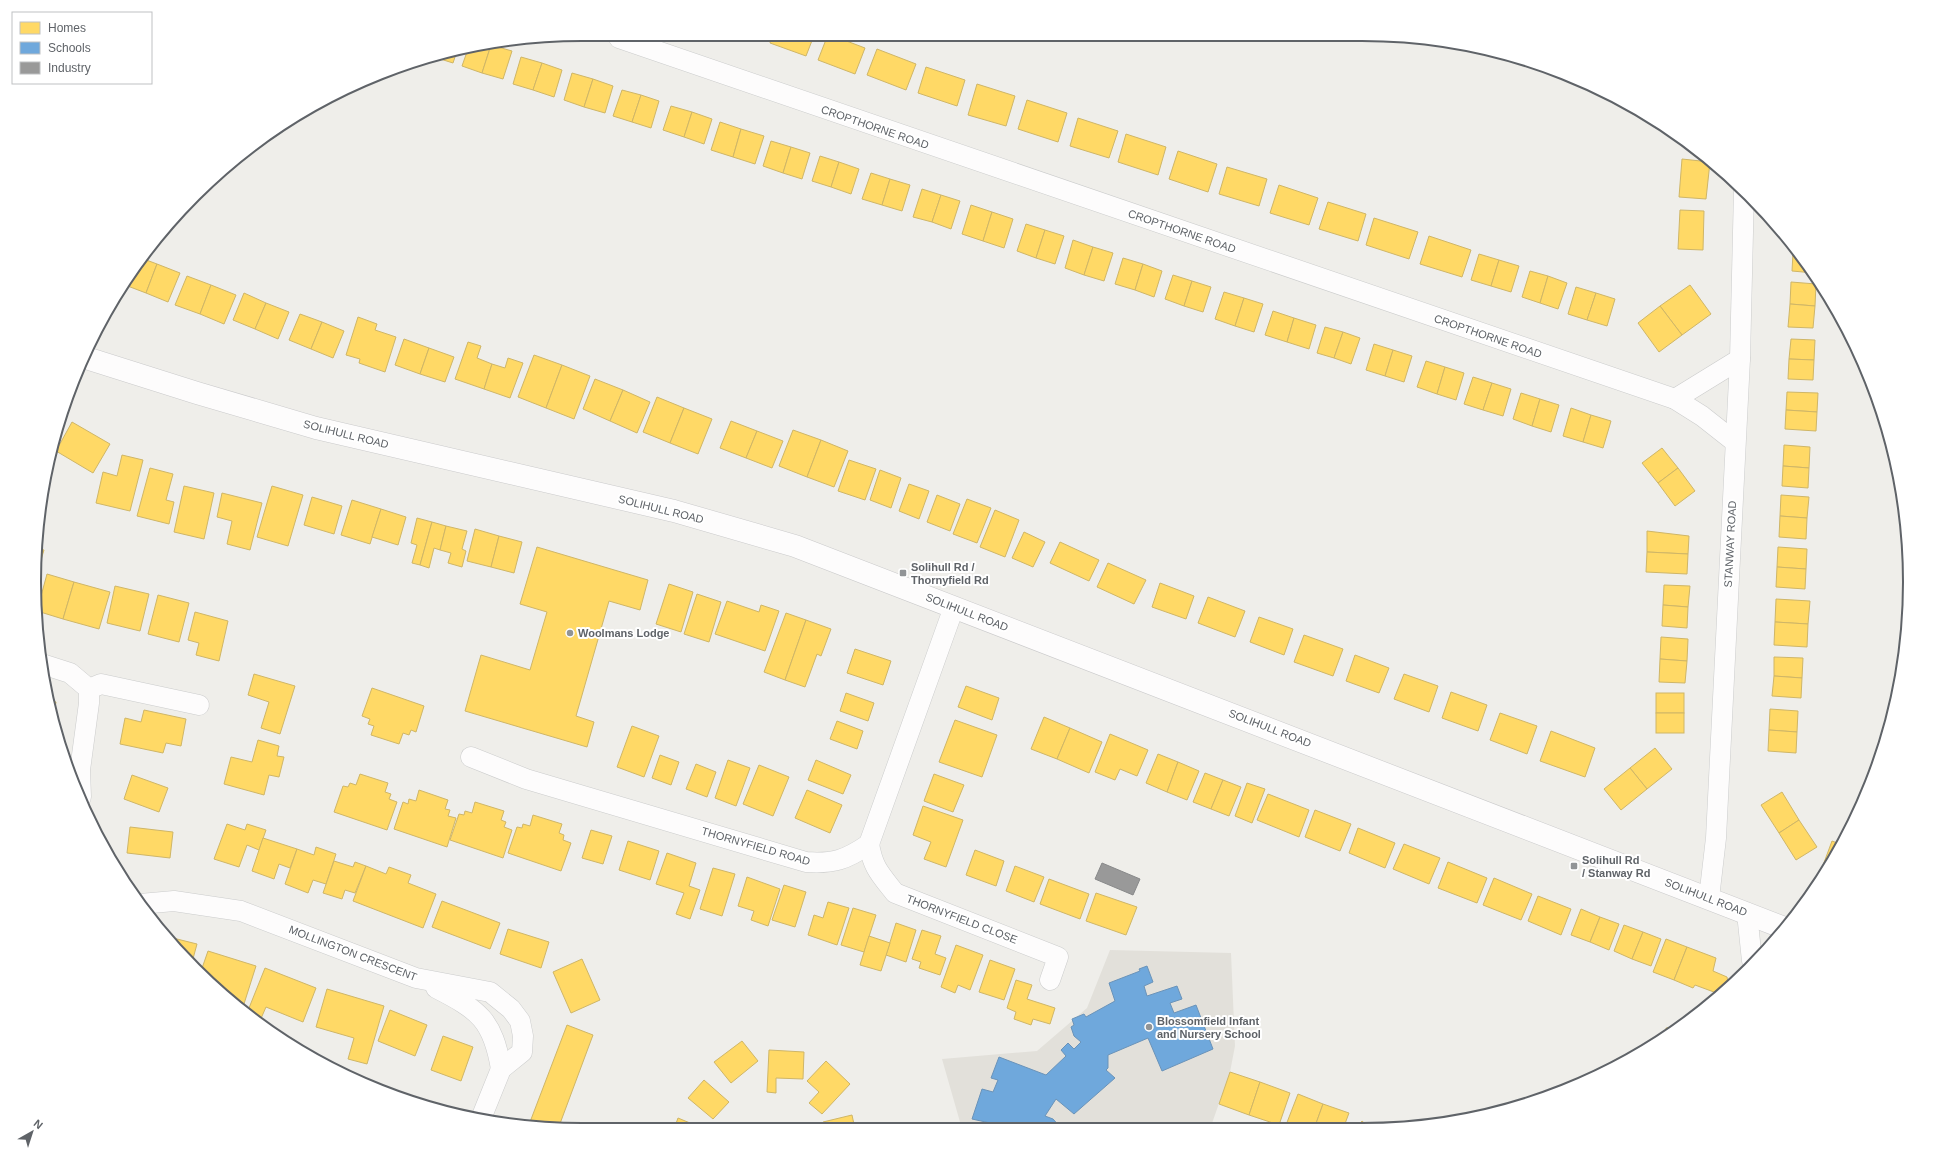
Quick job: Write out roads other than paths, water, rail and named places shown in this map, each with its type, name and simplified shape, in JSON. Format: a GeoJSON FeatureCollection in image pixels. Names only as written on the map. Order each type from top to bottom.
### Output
{"type":"FeatureCollection","features":[{"type":"Feature","properties":{"kind":"street","name":"CROPTHORNE ROAD"},"geometry":{"type":"LineString","coordinates":[[628,41],[1675,399],[1702,416],[1735,442]]}},
{"type":"Feature","properties":{"kind":"street","name":"STANWAY ROAD"},"geometry":{"type":"LineString","coordinates":[[1709,898],[1716,838],[1740,359],[1744,198]]}},
{"type":"Feature","properties":{"kind":"street","name":"SOLIHULL ROAD"},"geometry":{"type":"LineString","coordinates":[[89,359],[316,428],[674,511],[795,546],[1779,926]]}},
{"type":"Feature","properties":{"kind":"street"},"geometry":{"type":"LineString","coordinates":[[1675,399],[1740,359]]}},
{"type":"Feature","properties":{"kind":"street"},"geometry":{"type":"LineString","coordinates":[[869,844],[954,607]]}},
{"type":"Feature","properties":{"kind":"street"},"geometry":{"type":"LineString","coordinates":[[48,666],[70,673],[88,689],[89,703],[80,770],[80,784]]}},
{"type":"Feature","properties":{"kind":"street"},"geometry":{"type":"LineString","coordinates":[[88,689],[101,684],[199,705]]}},
{"type":"Feature","properties":{"kind":"street","name":"THORNYFIELD ROAD"},"geometry":{"type":"LineString","coordinates":[[471,757],[526,779],[806,862],[824,863],[842,860],[855,854],[869,844]]}},
{"type":"Feature","properties":{"kind":"street","name":"THORNYFIELD CLOSE"},"geometry":{"type":"LineString","coordinates":[[869,844],[871,860],[895,893],[1058,957],[1050,980]]}},
{"type":"Feature","properties":{"kind":"street","name":"MOLLINGTON CRESCENT"},"geometry":{"type":"LineString","coordinates":[[147,903],[174,900],[241,911],[416,978],[490,992],[512,1009],[520,1021],[523,1036],[522,1052],[502,1069],[483,1114]]}},
{"type":"Feature","properties":{"kind":"street"},"geometry":{"type":"LineString","coordinates":[[1747,913],[1752,958]]}},
{"type":"Feature","properties":{"kind":"street"},"geometry":{"type":"LineString","coordinates":[[416,978],[466,1003],[478,1014],[488,1025],[494,1038],[502,1069]]}},
{"type":"Feature","properties":{"kind":"place","name":"Solihull Rd / Thornyfield Rd"},"geometry":{"type":"Point","coordinates":[903,573]}},
{"type":"Feature","properties":{"kind":"place","name":"Woolmans Lodge"},"geometry":{"type":"Point","coordinates":[570,633]}},
{"type":"Feature","properties":{"kind":"place","name":"Solihull Rd / Stanway Rd"},"geometry":{"type":"Point","coordinates":[1574,866]}},
{"type":"Feature","properties":{"kind":"place","name":"Blossomfield Infant and Nursery School"},"geometry":{"type":"Point","coordinates":[1149,1027]}}]}
